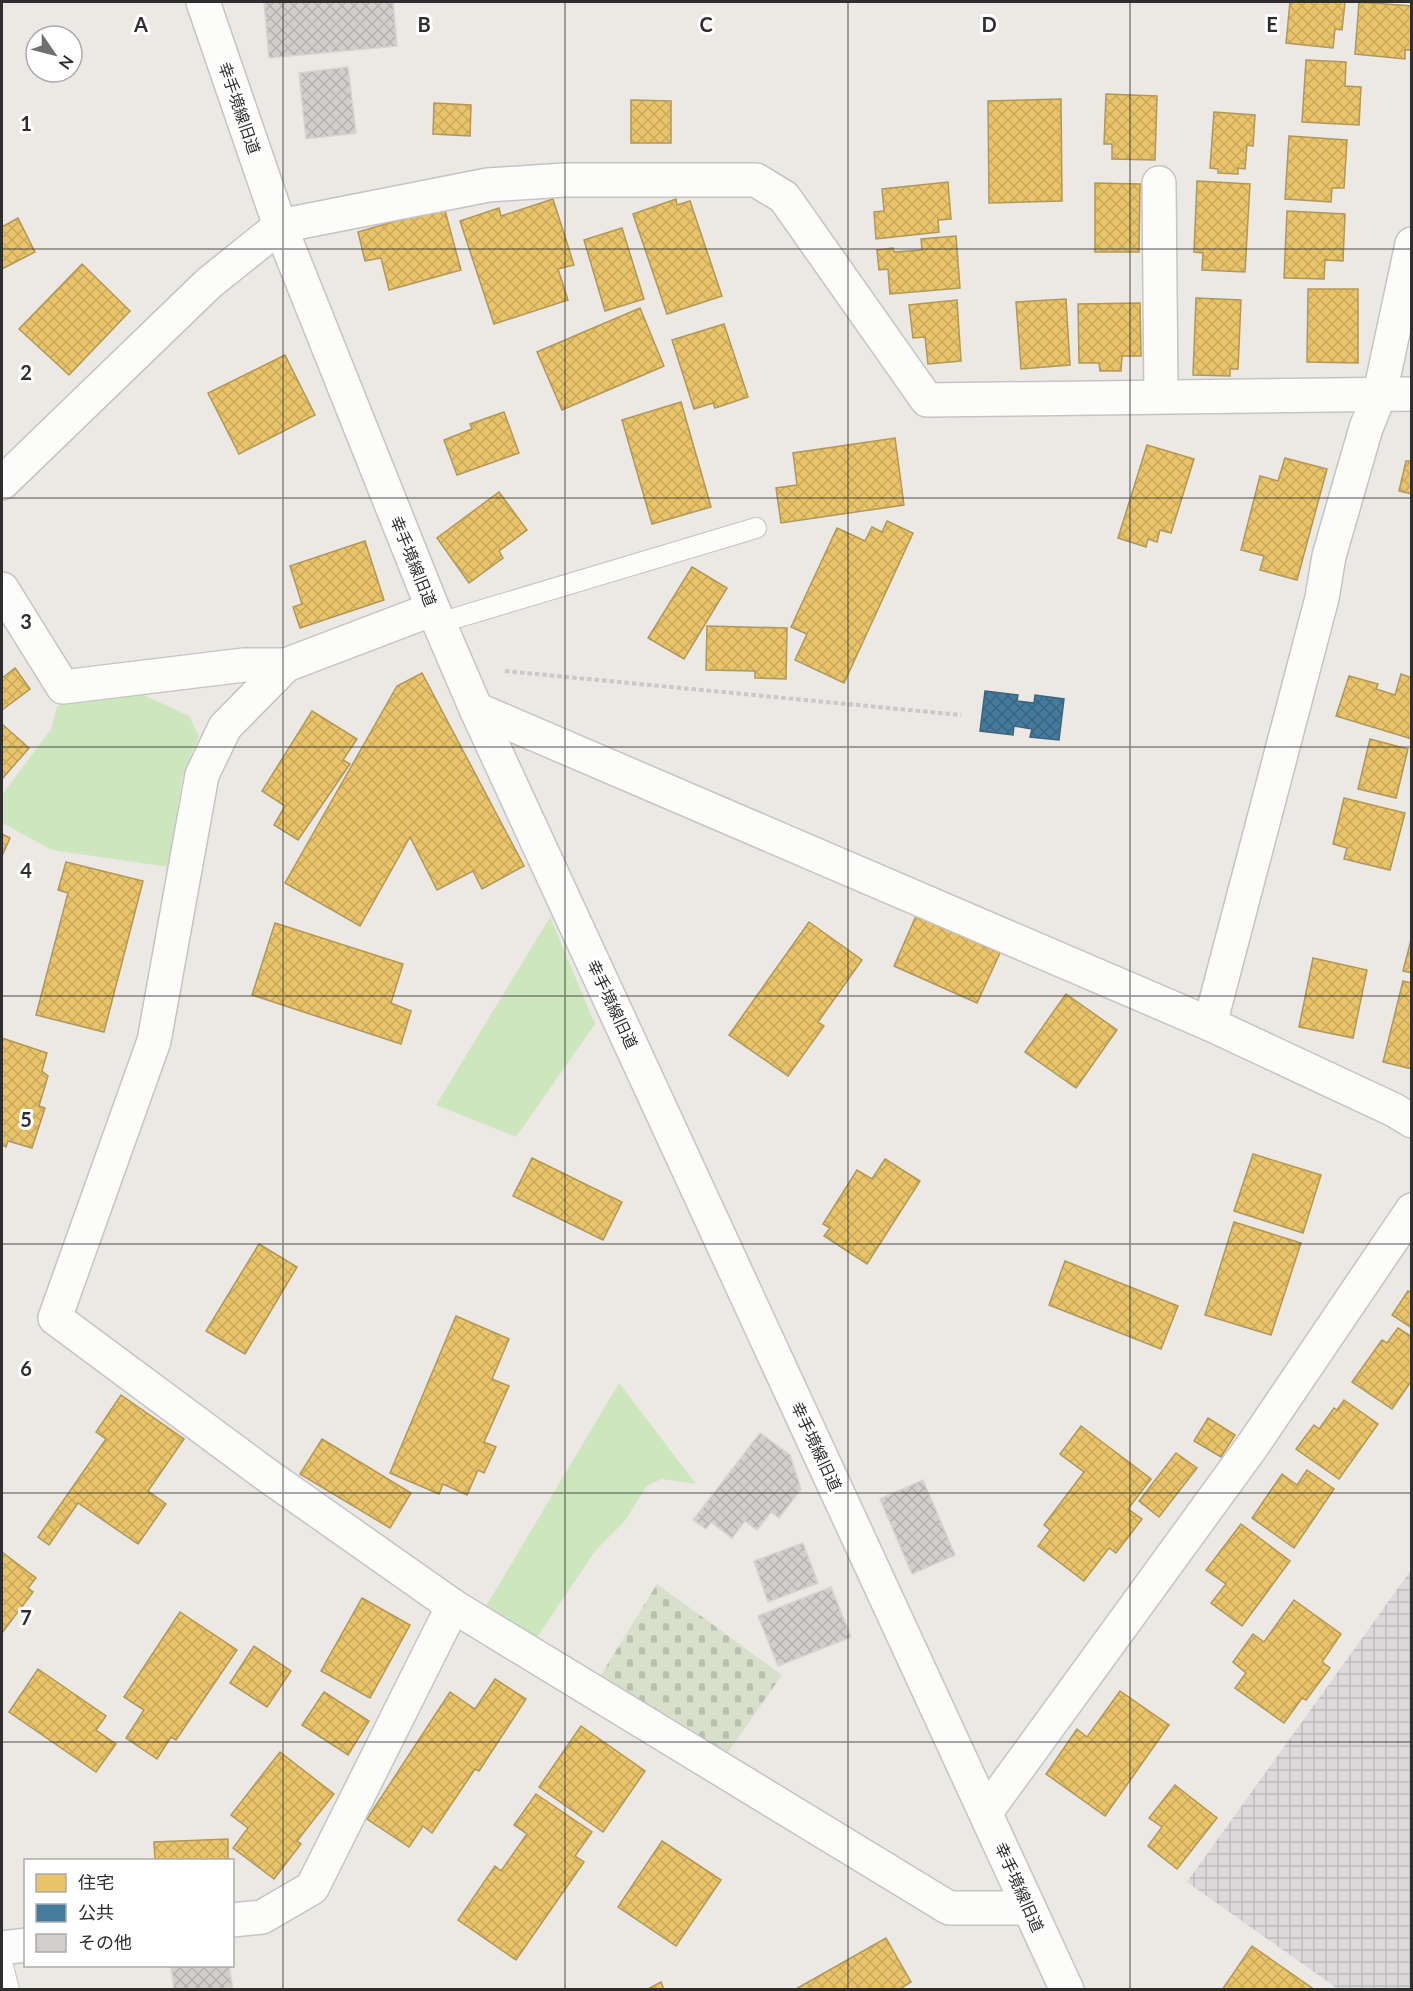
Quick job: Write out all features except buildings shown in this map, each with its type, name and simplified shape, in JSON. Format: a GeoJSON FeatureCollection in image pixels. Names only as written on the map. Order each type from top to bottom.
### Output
{"type":"FeatureCollection","features":[{"type":"Feature","properties":{"kind":"street","name":"幸手境線旧道"},"geometry":{"type":"LineString","coordinates":[[203,2],[280,225],[436,616],[476,709],[1067,1989]]}},
{"type":"Feature","properties":{"kind":"street"},"geometry":{"type":"LineString","coordinates":[[2,483],[209,283],[280,225],[488,185],[564,180],[756,180],[784,197],[927,400],[1396,394]]}},
{"type":"Feature","properties":{"kind":"street"},"geometry":{"type":"LineString","coordinates":[[1159,183],[1161,396]]}},
{"type":"Feature","properties":{"kind":"street"},"geometry":{"type":"LineString","coordinates":[[1209,1024],[1322,598],[1329,556],[1366,428],[1396,394],[1412,244]]}},
{"type":"Feature","properties":{"kind":"street"},"geometry":{"type":"LineString","coordinates":[[2,589],[63,687],[244,665],[286,665],[436,616]]}},
{"type":"Feature","properties":{"kind":"street"},"geometry":{"type":"LineString","coordinates":[[286,665],[225,727],[202,776],[154,1041],[55,1318],[264,1473],[453,1606],[949,1908],[1029,1908]]}},
{"type":"Feature","properties":{"kind":"street"},"geometry":{"type":"LineString","coordinates":[[476,709],[1209,1024],[1395,1110],[1412,1121]]}},
{"type":"Feature","properties":{"kind":"street"},"geometry":{"type":"LineString","coordinates":[[986,1812],[1253,1445],[1412,1210]]}},
{"type":"Feature","properties":{"kind":"street"},"geometry":{"type":"LineString","coordinates":[[234,1920],[262,1917],[312,1888],[453,1606]]}},
{"type":"Feature","properties":{"kind":"street"},"geometry":{"type":"LineString","coordinates":[[2,1948],[24,1946]]}},
{"type":"Feature","properties":{"kind":"lane"},"geometry":{"type":"LineString","coordinates":[[436,616],[756,528]]}},
{"type":"Feature","properties":{"kind":"lane"},"geometry":{"type":"LineString","coordinates":[[2,1962],[9,1989]]}},
{"type":"Feature","properties":{"kind":"path"},"geometry":{"type":"LineString","coordinates":[[459,667],[961,715]]}},
{"type":"Feature","properties":{"kind":"shaded area"},"geometry":{"type":"Polygon","coordinates":[[[1411,1570],[1411,1989],[1338,1989],[1187,1882],[1411,1570]]]}},
{"type":"Feature","properties":{"kind":"green space"},"geometry":{"type":"Polygon","coordinates":[[[135,691],[189,716],[199,736],[182,778],[169,867],[52,850],[2,823],[2,795],[51,729],[57,706],[135,691]]]}},
{"type":"Feature","properties":{"kind":"green space"},"geometry":{"type":"Polygon","coordinates":[[[550,917],[595,1024],[516,1137],[436,1105],[550,917]]]}},
{"type":"Feature","properties":{"kind":"green space"},"geometry":{"type":"Polygon","coordinates":[[[619,1383],[696,1484],[661,1479],[647,1486],[624,1522],[596,1550],[535,1640],[485,1608],[619,1383]]]}},
{"type":"Feature","properties":{"kind":"green space"},"geometry":{"type":"Polygon","coordinates":[[[657,1584],[782,1675],[726,1755],[601,1675],[657,1584]]]}}]}
